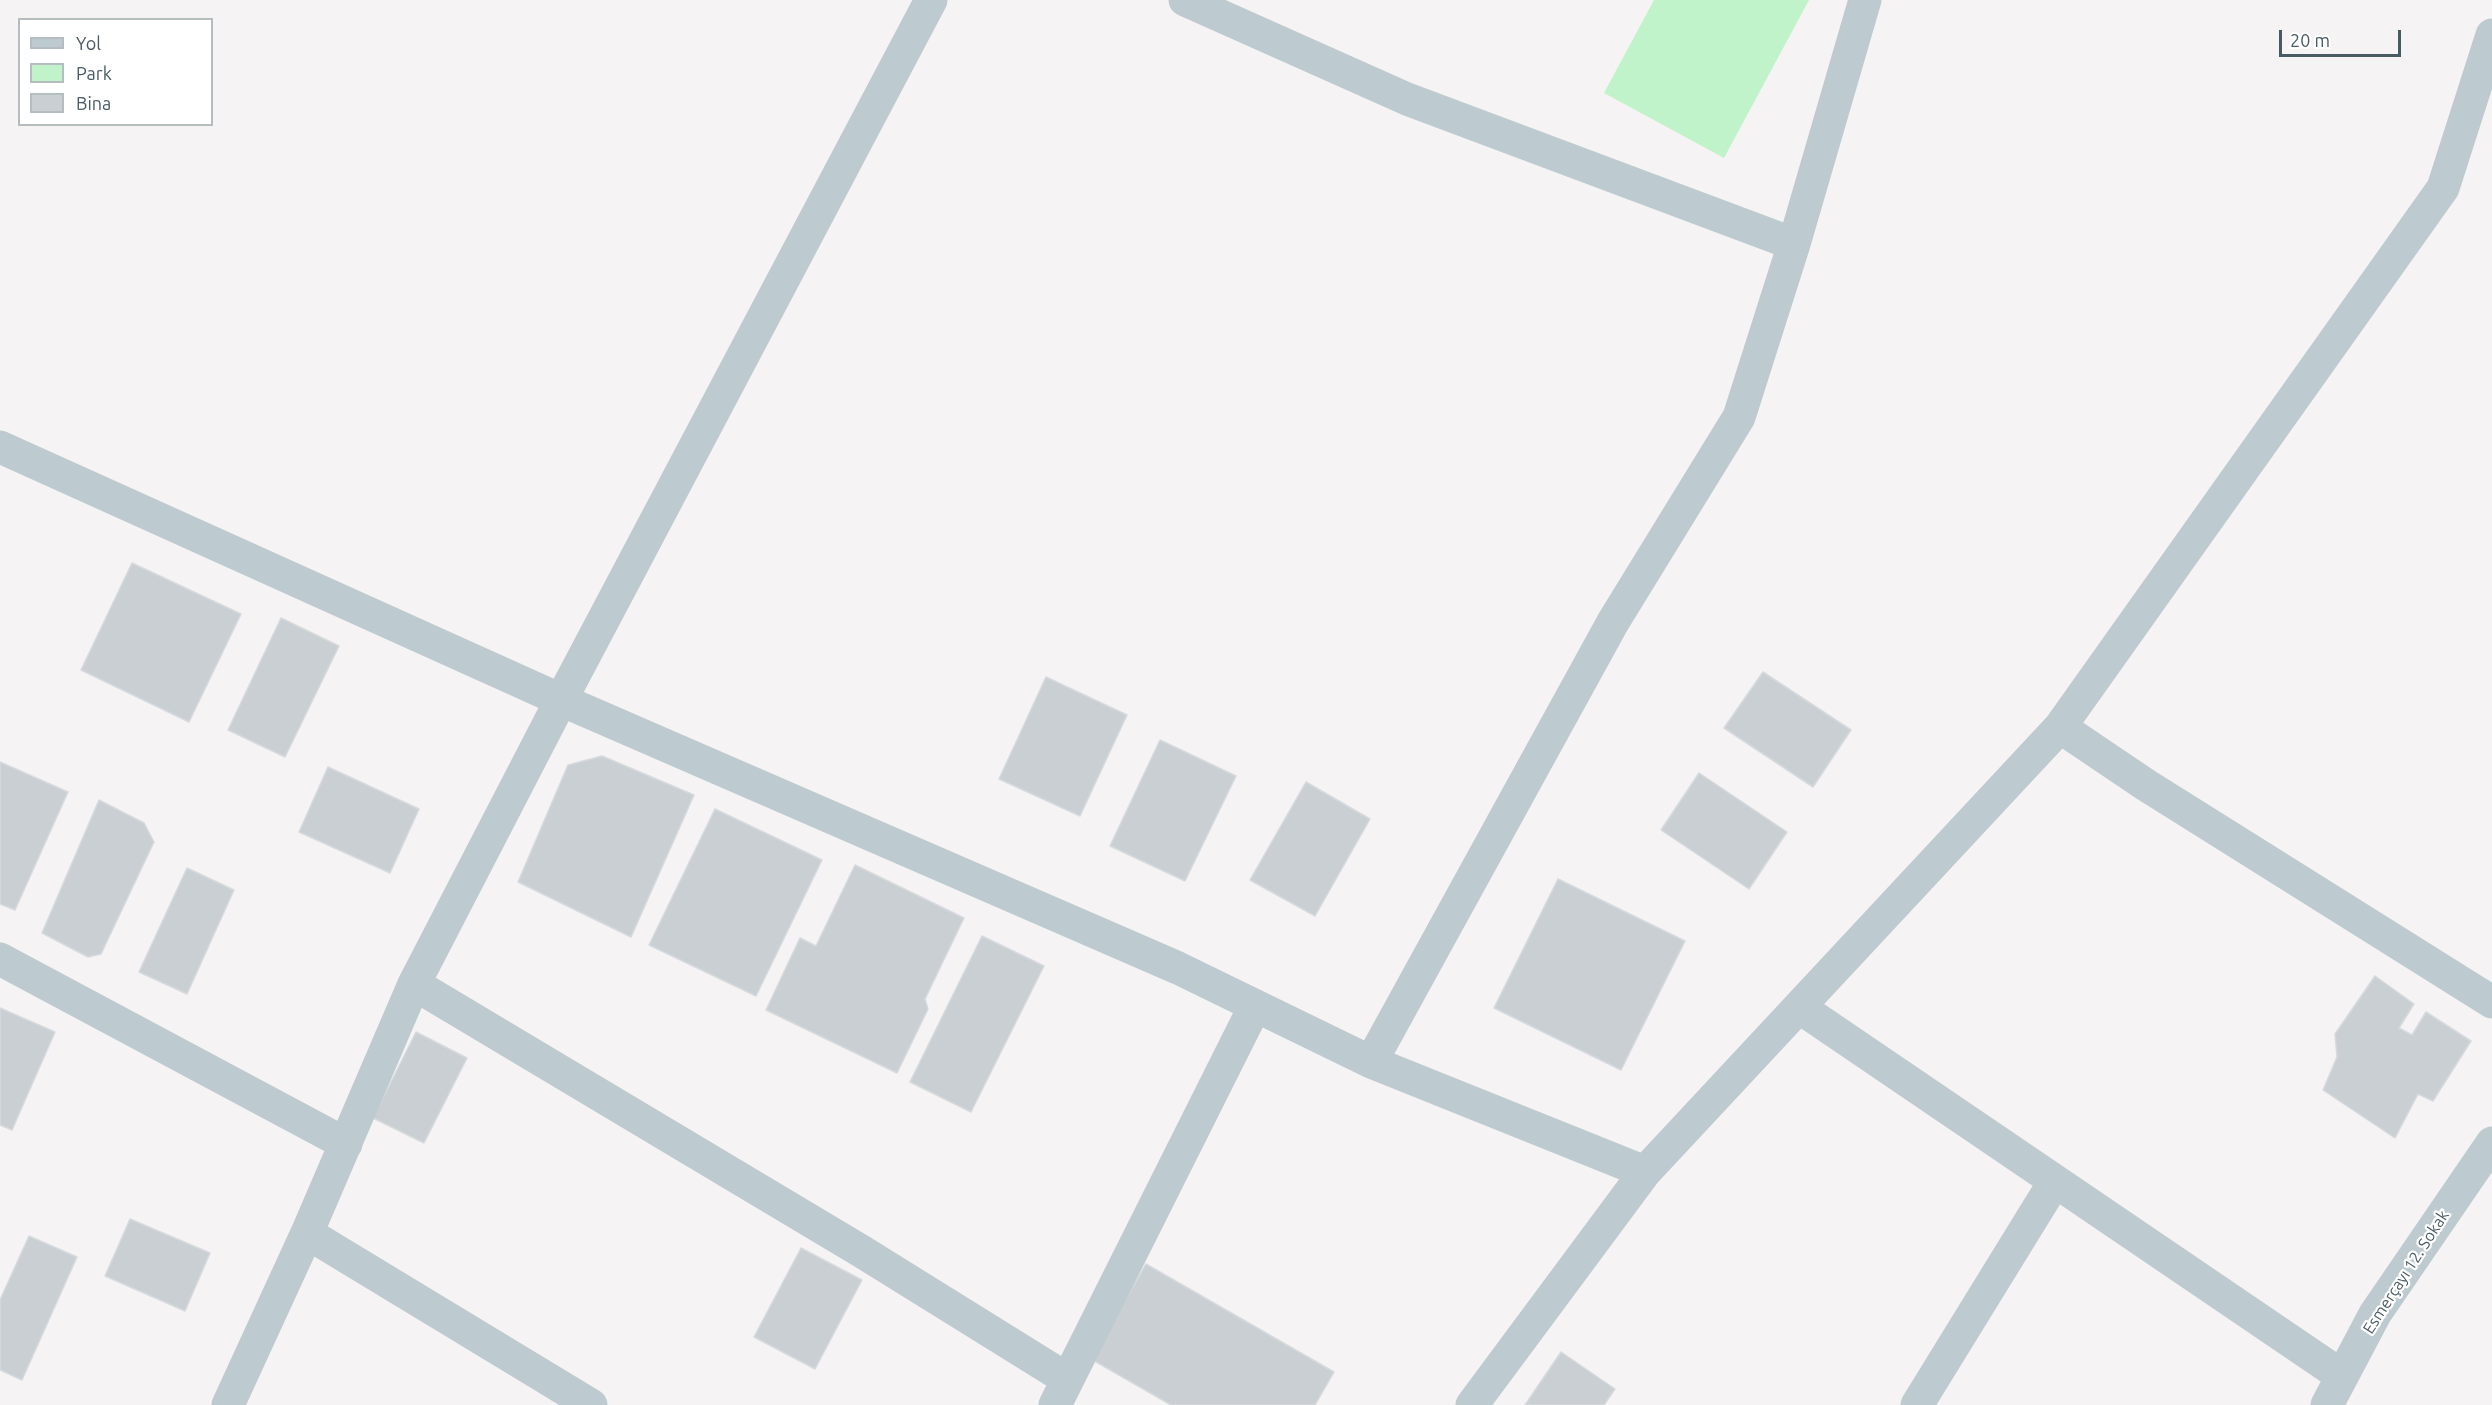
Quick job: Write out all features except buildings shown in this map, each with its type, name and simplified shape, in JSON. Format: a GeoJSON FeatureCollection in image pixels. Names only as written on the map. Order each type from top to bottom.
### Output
{"type":"FeatureCollection","features":[{"type":"Feature","properties":{"kind":"street"},"geometry":{"type":"LineString","coordinates":[[228,1405],[307,1233],[414,984],[561,699],[931,0]]}},
{"type":"Feature","properties":{"kind":"street"},"geometry":{"type":"LineString","coordinates":[[1185,0],[1407,99],[1794,244]]}},
{"type":"Feature","properties":{"kind":"street"},"geometry":{"type":"LineString","coordinates":[[1371,1062],[1613,622],[1739,417],[1794,244],[1865,0]]}},
{"type":"Feature","properties":{"kind":"street"},"geometry":{"type":"LineString","coordinates":[[1472,1405],[1645,1172],[2060,727],[2443,189],[2492,35]]}},
{"type":"Feature","properties":{"kind":"street"},"geometry":{"type":"LineString","coordinates":[[0,447],[561,699],[1167,963],[1371,1062],[1645,1172]]}},
{"type":"Feature","properties":{"kind":"street"},"geometry":{"type":"LineString","coordinates":[[2060,727],[2156,792],[2492,1002]]}},
{"type":"Feature","properties":{"kind":"street"},"geometry":{"type":"LineString","coordinates":[[0,959],[345,1144]]}},
{"type":"Feature","properties":{"kind":"street"},"geometry":{"type":"LineString","coordinates":[[414,984],[861,1251],[1061,1392],[1255,1006]]}},
{"type":"Feature","properties":{"kind":"street"},"geometry":{"type":"LineString","coordinates":[[1798,1007],[2342,1376]]}},
{"type":"Feature","properties":{"kind":"street","name":"Esmerçayı 12. Sokak"},"geometry":{"type":"LineString","coordinates":[[2327,1405],[2374,1314],[2492,1143]]}},
{"type":"Feature","properties":{"kind":"street"},"geometry":{"type":"LineString","coordinates":[[1917,1405],[2055,1181]]}},
{"type":"Feature","properties":{"kind":"street"},"geometry":{"type":"LineString","coordinates":[[307,1233],[591,1405]]}},
{"type":"Feature","properties":{"kind":"green space"},"geometry":{"type":"Polygon","coordinates":[[[1654,0],[1809,0],[1724,158],[1604,93],[1654,0]]]}}]}
